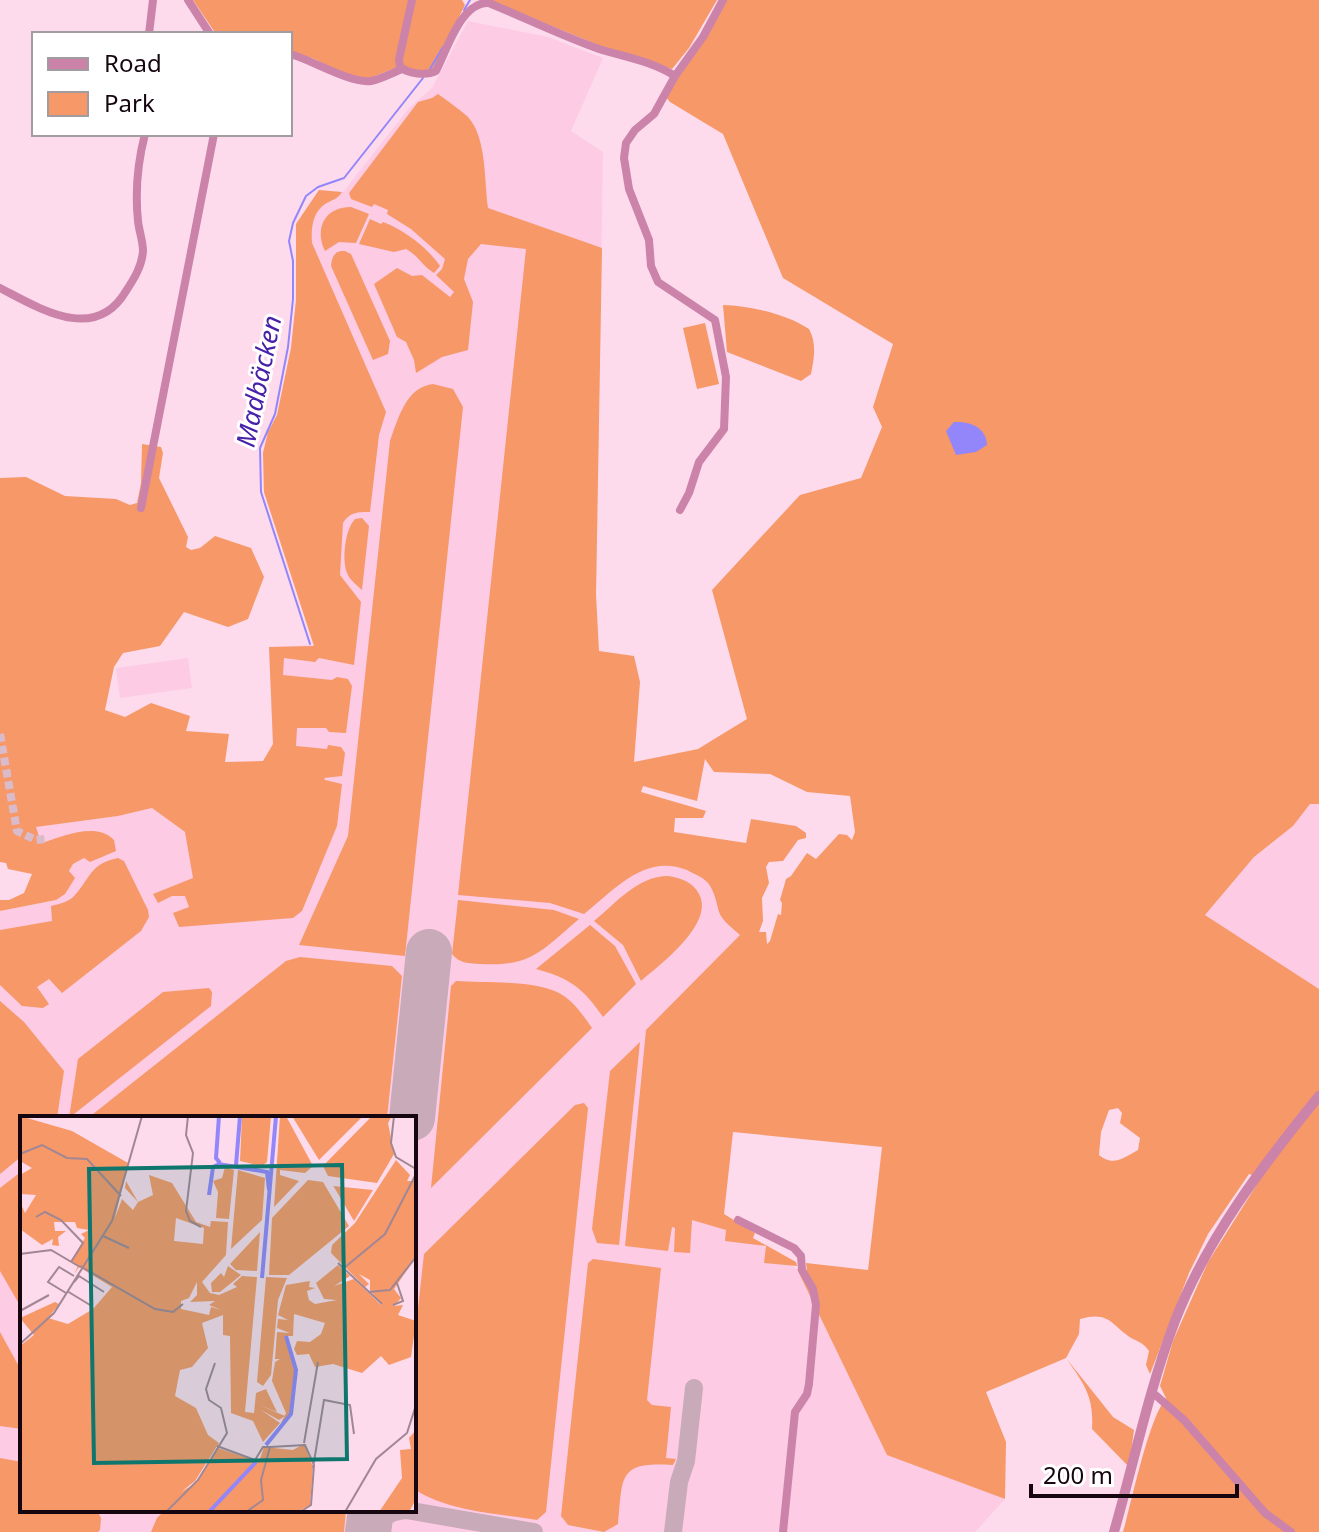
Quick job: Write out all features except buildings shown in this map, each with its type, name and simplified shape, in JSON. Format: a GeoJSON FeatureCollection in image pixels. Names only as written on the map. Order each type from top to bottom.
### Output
{"type":"FeatureCollection","features":[{"type":"Feature","properties":{"kind":"street"},"geometry":{"type":"LineString","coordinates":[[149,32],[153,0]]}},
{"type":"Feature","properties":{"kind":"street"},"geometry":{"type":"LineString","coordinates":[[188,0],[209,32]]}},
{"type":"Feature","properties":{"kind":"street"},"geometry":{"type":"LineString","coordinates":[[402,69],[399,59],[412,0]]}},
{"type":"Feature","properties":{"kind":"street"},"geometry":{"type":"LineString","coordinates":[[680,510],[699,462],[724,429],[726,377],[715,320],[658,282],[654,276],[649,240],[629,189],[624,153],[628,138],[654,114],[723,0]]}},
{"type":"Feature","properties":{"kind":"street"},"geometry":{"type":"LineString","coordinates":[[292,55],[358,81],[377,80],[402,69],[429,74],[436,71],[467,12],[481,2],[599,49],[624,54],[662,68],[675,76]]}},
{"type":"Feature","properties":{"kind":"street"},"geometry":{"type":"LineString","coordinates":[[0,288],[53,314],[74,319],[103,314],[121,301],[137,273],[143,253],[137,209],[139,159],[145,136]]}},
{"type":"Feature","properties":{"kind":"street"},"geometry":{"type":"LineString","coordinates":[[141,508],[214,136]]}},
{"type":"Feature","properties":{"kind":"street"},"geometry":{"type":"LineString","coordinates":[[1114,1532],[1175,1320],[1204,1259],[1265,1164],[1319,1096]]}},
{"type":"Feature","properties":{"kind":"street"},"geometry":{"type":"LineString","coordinates":[[738,1220],[794,1248],[801,1256],[802,1270],[815,1296],[809,1384],[807,1394],[795,1412],[783,1532]]}},
{"type":"Feature","properties":{"kind":"street"},"geometry":{"type":"LineString","coordinates":[[1152,1392],[1184,1420],[1265,1513],[1291,1532]]}},
{"type":"Feature","properties":{"kind":"shaded area"},"geometry":{"type":"Polygon","coordinates":[[[468,21],[548,37],[603,58],[571,131],[603,152],[596,595],[601,832],[720,860],[757,935],[673,1186],[797,1269],[887,1454],[1005,1499],[975,1532],[0,1532],[0,911],[56,900],[73,864],[84,858],[78,833],[41,843],[36,827],[152,808],[252,882],[273,744],[269,647],[314,645],[264,492],[263,453],[268,432],[277,415],[291,348],[296,300],[296,224],[319,190],[343,192],[409,108],[432,88],[468,21]]]}},
{"type":"Feature","properties":{"kind":"shaded area"},"geometry":{"type":"Polygon","coordinates":[[[954,422],[976,426],[984,434],[987,445],[976,452],[956,455],[946,431],[954,422]]]}},
{"type":"Feature","properties":{"kind":"shaded area"},"geometry":{"type":"Polygon","coordinates":[[[188,658],[192,688],[120,698],[116,668],[188,658]]]}},
{"type":"Feature","properties":{"kind":"shaded area"},"geometry":{"type":"Polygon","coordinates":[[[1310,804],[1319,804],[1319,989],[1205,915],[1254,857],[1293,826],[1310,804]]]}},
{"type":"Feature","properties":{"kind":"green space"},"geometry":{"type":"Polygon","coordinates":[[[193,0],[462,0],[465,5],[433,69],[395,68],[368,79],[345,74],[292,52],[292,32],[215,32],[193,0]]]}},
{"type":"Feature","properties":{"kind":"green space"},"geometry":{"type":"Polygon","coordinates":[[[488,0],[717,0],[689,48],[672,69],[601,46],[488,0]]]}},
{"type":"Feature","properties":{"kind":"green space"},"geometry":{"type":"Polygon","coordinates":[[[727,0],[1319,0],[1319,804],[1310,804],[1293,826],[1254,857],[1205,915],[1319,989],[1319,1532],[1123,1532],[1147,1442],[1166,1398],[1160,1386],[1173,1341],[1208,1262],[1261,1178],[1249,1174],[1208,1234],[1189,1273],[1150,1374],[1146,1365],[1149,1351],[1145,1346],[1105,1318],[1090,1317],[1080,1319],[1079,1334],[1066,1358],[986,1392],[1006,1442],[1005,1499],[887,1455],[797,1269],[807,1271],[806,1263],[868,1270],[882,1147],[733,1132],[724,1214],[755,1233],[753,1238],[796,1262],[797,1266],[764,1263],[766,1246],[725,1241],[726,1230],[692,1220],[690,1253],[674,1252],[675,1228],[672,1227],[668,1251],[625,1246],[646,1030],[740,935],[725,922],[708,883],[687,870],[657,866],[631,877],[584,914],[550,903],[458,895],[526,249],[481,244],[468,259],[464,279],[473,302],[468,350],[442,357],[416,373],[406,342],[397,337],[374,284],[397,268],[412,276],[422,275],[450,297],[454,292],[436,275],[445,259],[411,229],[387,214],[388,210],[351,199],[349,193],[418,102],[438,94],[468,117],[474,126],[482,148],[488,208],[602,248],[596,595],[599,651],[634,656],[640,682],[634,762],[698,749],[747,719],[712,590],[800,495],[861,478],[882,427],[873,407],[893,344],[783,278],[723,134],[666,97],[727,0]],[[705,759],[697,801],[643,786],[641,792],[706,811],[703,818],[675,818],[674,832],[746,843],[751,819],[796,826],[806,833],[806,838],[798,840],[783,861],[769,862],[766,867],[769,883],[762,898],[763,921],[759,932],[766,932],[767,944],[778,914],[781,915],[780,900],[786,879],[807,853],[816,859],[839,834],[847,835],[852,840],[855,832],[850,796],[807,792],[770,774],[714,772],[705,759]],[[1118,1108],[1109,1110],[1101,1132],[1099,1155],[1114,1161],[1138,1150],[1140,1138],[1120,1123],[1122,1113],[1118,1108]]]}},
{"type":"Feature","properties":{"kind":"green space"},"geometry":{"type":"Polygon","coordinates":[[[319,190],[342,192],[317,212],[312,227],[312,243],[386,412],[379,435],[370,512],[354,513],[343,523],[340,575],[361,602],[354,665],[319,658],[315,662],[284,658],[283,675],[332,680],[337,677],[348,679],[352,686],[346,733],[329,732],[326,728],[297,728],[296,746],[327,749],[328,745],[341,747],[345,753],[342,776],[324,778],[342,784],[337,826],[302,911],[293,918],[179,927],[173,913],[189,907],[185,896],[172,896],[158,903],[153,894],[193,878],[185,832],[152,808],[36,827],[41,843],[89,831],[107,834],[114,840],[116,851],[90,862],[84,858],[73,864],[69,871],[75,878],[65,894],[56,900],[0,911],[0,900],[9,900],[24,893],[32,874],[8,869],[6,863],[0,862],[0,478],[26,477],[65,496],[116,499],[130,505],[137,503],[141,483],[142,444],[161,447],[159,478],[188,537],[186,547],[191,550],[200,548],[215,536],[251,548],[264,577],[248,619],[228,627],[184,612],[160,646],[123,653],[114,667],[105,710],[125,717],[151,703],[190,716],[186,731],[229,734],[225,762],[263,761],[273,744],[269,647],[314,646],[264,492],[263,453],[268,432],[277,415],[291,348],[296,300],[296,224],[319,190]]]}},
{"type":"Feature","properties":{"kind":"green space"},"geometry":{"type":"Polygon","coordinates":[[[351,207],[369,214],[356,243],[339,242],[325,251],[321,234],[324,220],[334,211],[351,207]]]}},
{"type":"Feature","properties":{"kind":"green space"},"geometry":{"type":"Polygon","coordinates":[[[370,219],[407,234],[440,266],[434,273],[406,249],[394,252],[359,244],[370,219]]]}},
{"type":"Feature","properties":{"kind":"green space"},"geometry":{"type":"Polygon","coordinates":[[[345,251],[351,254],[390,341],[388,354],[373,360],[331,266],[335,254],[345,251]]]}},
{"type":"Feature","properties":{"kind":"green space"},"geometry":{"type":"Polygon","coordinates":[[[723,305],[768,312],[809,329],[814,346],[811,374],[801,381],[727,352],[723,305]]]}},
{"type":"Feature","properties":{"kind":"green space"},"geometry":{"type":"Polygon","coordinates":[[[705,323],[719,384],[697,389],[683,328],[705,323]]]}},
{"type":"Feature","properties":{"kind":"green space"},"geometry":{"type":"Polygon","coordinates":[[[433,384],[453,389],[463,407],[405,956],[299,945],[348,836],[390,441],[404,405],[416,391],[433,384]]]}},
{"type":"Feature","properties":{"kind":"green space"},"geometry":{"type":"Polygon","coordinates":[[[362,518],[369,526],[362,590],[348,575],[345,554],[352,524],[355,519],[362,518]]]}},
{"type":"Feature","properties":{"kind":"green space"},"geometry":{"type":"Polygon","coordinates":[[[118,858],[124,861],[148,910],[149,917],[141,931],[62,993],[49,979],[37,987],[49,1004],[43,1008],[22,1006],[0,985],[0,930],[52,921],[51,906],[70,899],[96,868],[118,858]]]}},
{"type":"Feature","properties":{"kind":"green space"},"geometry":{"type":"Polygon","coordinates":[[[668,876],[693,886],[702,905],[700,917],[684,942],[641,981],[623,945],[594,921],[637,885],[668,876]]]}},
{"type":"Feature","properties":{"kind":"green space"},"geometry":{"type":"Polygon","coordinates":[[[458,900],[554,910],[579,919],[545,948],[525,959],[513,963],[469,963],[458,960],[452,954],[458,900]]]}},
{"type":"Feature","properties":{"kind":"green space"},"geometry":{"type":"Polygon","coordinates":[[[590,925],[615,946],[636,984],[603,1017],[575,986],[536,969],[590,925]]]}},
{"type":"Feature","properties":{"kind":"green space"},"geometry":{"type":"Polygon","coordinates":[[[300,957],[392,966],[402,976],[387,1116],[91,1116],[286,961],[300,957]]]}},
{"type":"Feature","properties":{"kind":"green space"},"geometry":{"type":"Polygon","coordinates":[[[456,981],[546,988],[568,999],[592,1028],[431,1188],[451,986],[456,981]]]}},
{"type":"Feature","properties":{"kind":"green space"},"geometry":{"type":"Polygon","coordinates":[[[209,988],[212,992],[211,1006],[69,1116],[78,1059],[163,992],[209,988]]]}},
{"type":"Feature","properties":{"kind":"green space"},"geometry":{"type":"Polygon","coordinates":[[[0,1001],[24,1022],[64,1071],[57,1116],[20,1116],[20,1158],[0,1174],[0,1001]]]}},
{"type":"Feature","properties":{"kind":"green space"},"geometry":{"type":"Polygon","coordinates":[[[640,1042],[619,1245],[597,1243],[592,1229],[610,1071],[640,1042]]]}},
{"type":"Feature","properties":{"kind":"green space"},"geometry":{"type":"Polygon","coordinates":[[[584,1103],[588,1108],[546,1512],[537,1520],[442,1503],[416,1490],[416,1327],[424,1254],[575,1105],[584,1103]]]}},
{"type":"Feature","properties":{"kind":"green space"},"geometry":{"type":"Polygon","coordinates":[[[20,1173],[20,1306],[0,1271],[0,1188],[20,1173]]]}},
{"type":"Feature","properties":{"kind":"green space"},"geometry":{"type":"Polygon","coordinates":[[[593,1259],[661,1268],[647,1400],[652,1405],[671,1407],[666,1458],[676,1459],[673,1465],[641,1466],[626,1475],[618,1524],[604,1532],[568,1525],[561,1516],[588,1263],[593,1259]]]}},
{"type":"Feature","properties":{"kind":"green space"},"geometry":{"type":"Polygon","coordinates":[[[0,1332],[20,1368],[20,1429],[0,1426],[0,1332]]]}},
{"type":"Feature","properties":{"kind":"green space"},"geometry":{"type":"Polygon","coordinates":[[[1066,1358],[1113,1417],[1134,1430],[1129,1467],[1092,1429],[1089,1399],[1083,1383],[1066,1358]]]}},
{"type":"Feature","properties":{"kind":"green space"},"geometry":{"type":"Polygon","coordinates":[[[0,1458],[20,1462],[20,1512],[98,1512],[101,1518],[98,1532],[0,1532],[0,1458]]]}},
{"type":"Feature","properties":{"kind":"green space"},"geometry":{"type":"Polygon","coordinates":[[[163,1512],[346,1512],[344,1532],[151,1532],[163,1512]]]}},
{"type":"Feature","properties":{"kind":"waterway","name":"Madbäcken"},"geometry":{"type":"LineString","coordinates":[[464,10],[470,0]]}},
{"type":"Feature","properties":{"kind":"waterway","name":"Madbäcken"},"geometry":{"type":"LineString","coordinates":[[430,69],[443,47]]}},
{"type":"Feature","properties":{"kind":"waterway","name":"Madbäcken"},"geometry":{"type":"LineString","coordinates":[[310,644],[261,492],[260,448],[275,414],[288,347],[293,299],[293,261],[289,241],[293,223],[306,196],[318,187],[344,178],[423,78]]}},
{"type":"Feature","properties":{"kind":"taxiway"},"geometry":{"type":"LineString","coordinates":[[673,1532],[679,1482],[686,1461],[694,1388]]}},
{"type":"Feature","properties":{"kind":"taxiway"},"geometry":{"type":"LineString","coordinates":[[371,1532],[386,1516],[395,1512]]}},
{"type":"Feature","properties":{"kind":"taxiway"},"geometry":{"type":"LineString","coordinates":[[416,1512],[534,1532]]}},
{"type":"Feature","properties":{"kind":"runway"},"geometry":{"type":"LineString","coordinates":[[412,1116],[429,952]]}},
{"type":"Feature","properties":{"kind":"runway"},"geometry":{"type":"LineString","coordinates":[[368,1532],[371,1512]]}},
{"type":"Feature","properties":{"kind":"tunnel"},"geometry":{"type":"LineString","coordinates":[[0,734],[17,831],[36,840],[45,839]]}}]}
